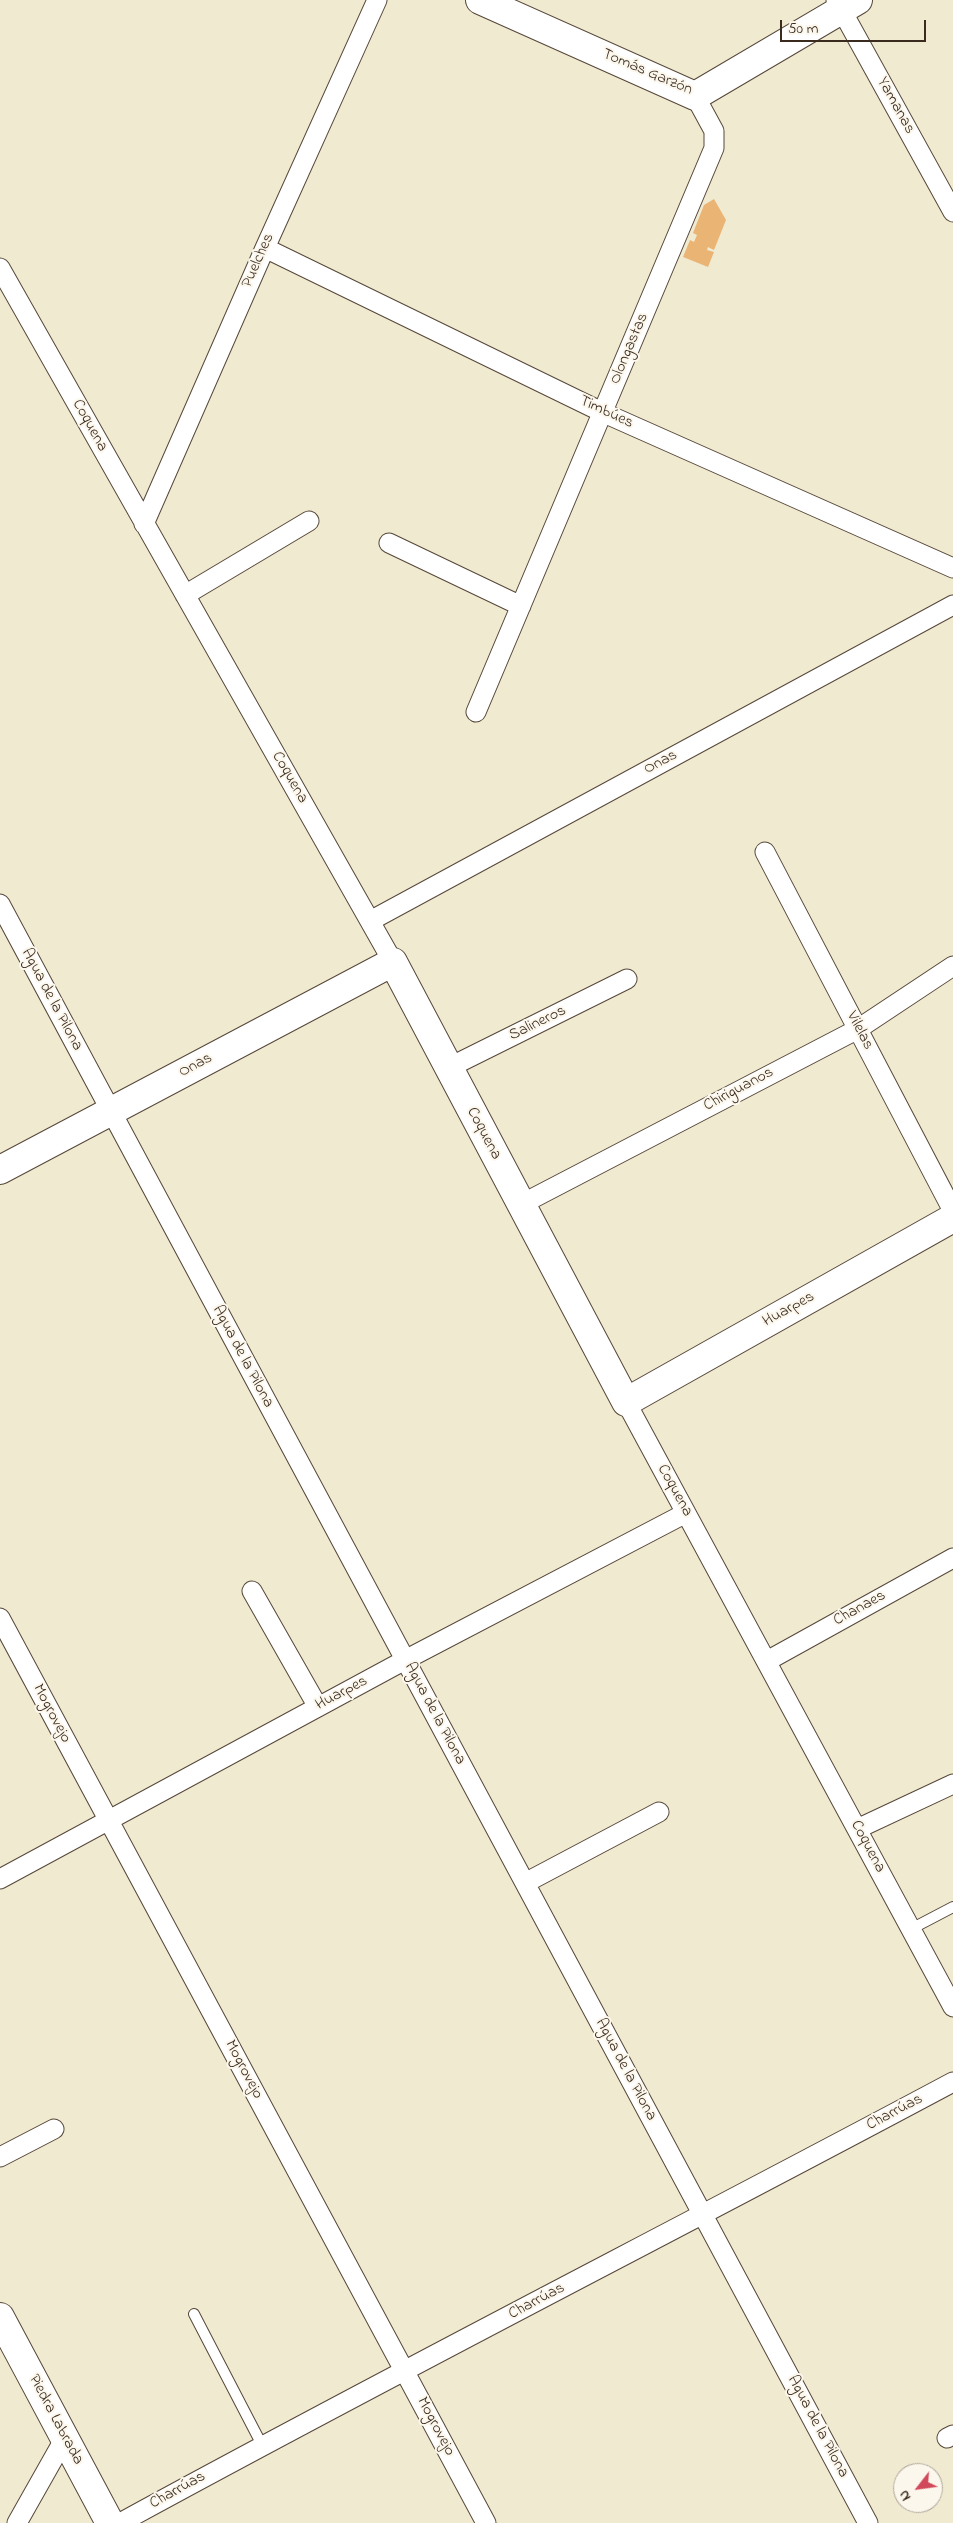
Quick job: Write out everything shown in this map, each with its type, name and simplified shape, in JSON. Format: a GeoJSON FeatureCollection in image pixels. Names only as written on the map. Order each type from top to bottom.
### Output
{"type":"FeatureCollection","features":[{"type":"Feature","properties":{"kind":"main road","name":"Tomás Garzón"},"geometry":{"type":"LineString","coordinates":[[480,0],[695,96],[845,3]]}},
{"type":"Feature","properties":{"kind":"main road","name":"Onas"},"geometry":{"type":"LineString","coordinates":[[0,1170],[393,962]]}},
{"type":"Feature","properties":{"kind":"main road","name":"Coquena"},"geometry":{"type":"LineString","coordinates":[[393,962],[626,1402]]}},
{"type":"Feature","properties":{"kind":"main road","name":"Huarpes"},"geometry":{"type":"LineString","coordinates":[[626,1402],[953,1218]]}},
{"type":"Feature","properties":{"kind":"main road","name":"Piedra Labrada"},"geometry":{"type":"LineString","coordinates":[[0,2317],[110,2523]]}},
{"type":"Feature","properties":{"kind":"street","name":"Puelches"},"geometry":{"type":"LineString","coordinates":[[144,524],[265,248],[377,0]]}},
{"type":"Feature","properties":{"kind":"street","name":"Yamanas"},"geometry":{"type":"LineString","coordinates":[[845,3],[953,212]]}},
{"type":"Feature","properties":{"kind":"street","name":"Olongastas"},"geometry":{"type":"LineString","coordinates":[[476,712],[604,413],[714,148],[714,131],[695,96]]}},
{"type":"Feature","properties":{"kind":"street","name":"Timbúes"},"geometry":{"type":"LineString","coordinates":[[265,248],[604,413],[953,568]]}},
{"type":"Feature","properties":{"kind":"street","name":"Coquena"},"geometry":{"type":"LineString","coordinates":[[0,268],[393,962]]}},
{"type":"Feature","properties":{"kind":"street"},"geometry":{"type":"LineString","coordinates":[[185,595],[309,521]]}},
{"type":"Feature","properties":{"kind":"street"},"geometry":{"type":"LineString","coordinates":[[389,543],[521,606]]}},
{"type":"Feature","properties":{"kind":"street","name":"Onas"},"geometry":{"type":"LineString","coordinates":[[370,921],[953,605]]}},
{"type":"Feature","properties":{"kind":"street","name":"Vilelas"},"geometry":{"type":"LineString","coordinates":[[765,852],[953,1211]]}},
{"type":"Feature","properties":{"kind":"street","name":"Agua de la Pilona"},"geometry":{"type":"LineString","coordinates":[[0,904],[868,2523]]}},
{"type":"Feature","properties":{"kind":"street","name":"Chiriguanos"},"geometry":{"type":"LineString","coordinates":[[520,1205],[858,1028],[953,966]]}},
{"type":"Feature","properties":{"kind":"street","name":"Salineros"},"geometry":{"type":"LineString","coordinates":[[448,1068],[627,979]]}},
{"type":"Feature","properties":{"kind":"street","name":"Coquena"},"geometry":{"type":"LineString","coordinates":[[626,1402],[953,2007]]}},
{"type":"Feature","properties":{"kind":"street","name":"Huarpes"},"geometry":{"type":"LineString","coordinates":[[0,1879],[405,1660],[686,1513]]}},
{"type":"Feature","properties":{"kind":"street","name":"Chanaes"},"geometry":{"type":"LineString","coordinates":[[767,1661],[953,1558]]}},
{"type":"Feature","properties":{"kind":"street"},"geometry":{"type":"LineString","coordinates":[[252,1591],[318,1707]]}},
{"type":"Feature","properties":{"kind":"street","name":"Mogrovejo"},"geometry":{"type":"LineString","coordinates":[[0,1618],[486,2523]]}},
{"type":"Feature","properties":{"kind":"street"},"geometry":{"type":"LineString","coordinates":[[857,1829],[953,1784]]}},
{"type":"Feature","properties":{"kind":"street"},"geometry":{"type":"LineString","coordinates":[[525,1883],[659,1812]]}},
{"type":"Feature","properties":{"kind":"street","name":"Charrúas"},"geometry":{"type":"LineString","coordinates":[[120,2523],[262,2445],[703,2216],[953,2082]]}},
{"type":"Feature","properties":{"kind":"street"},"geometry":{"type":"LineString","coordinates":[[0,2157],[54,2129]]}},
{"type":"Feature","properties":{"kind":"street"},"geometry":{"type":"LineString","coordinates":[[17,2523],[65,2438]]}},
{"type":"Feature","properties":{"kind":"lane"},"geometry":{"type":"LineString","coordinates":[[911,1929],[953,1908]]}},
{"type":"Feature","properties":{"kind":"lane"},"geometry":{"type":"LineString","coordinates":[[194,2314],[262,2445]]}},
{"type":"Feature","properties":{"kind":"building"},"geometry":{"type":"Polygon","coordinates":[[[714,199],[726,220],[714,250],[708,247],[707,250],[714,252],[708,267],[683,257],[690,240],[694,242],[697,235],[693,233],[704,205],[714,199]]]}}]}
